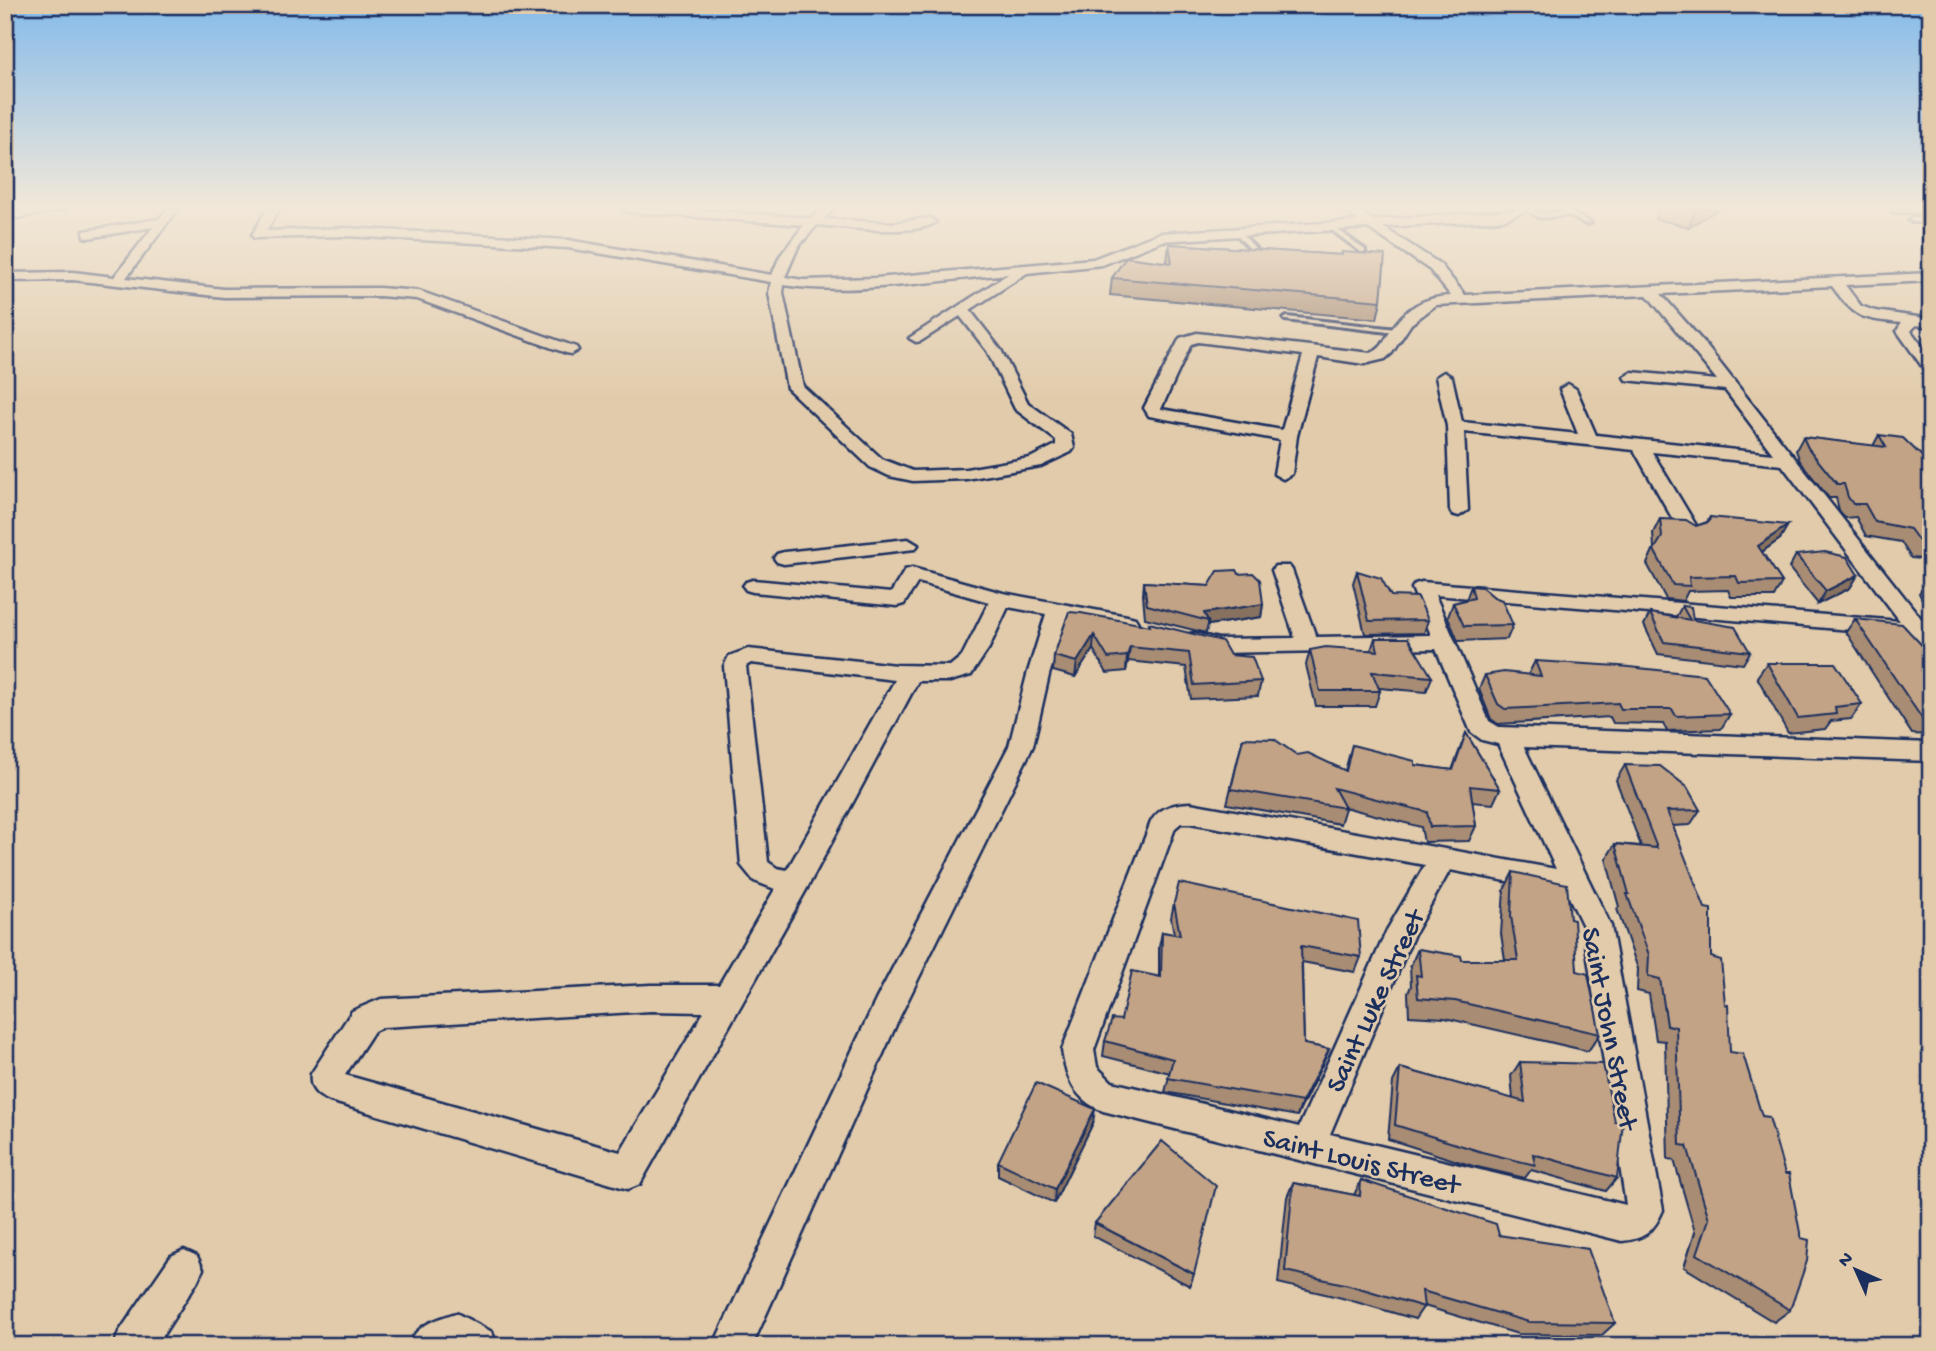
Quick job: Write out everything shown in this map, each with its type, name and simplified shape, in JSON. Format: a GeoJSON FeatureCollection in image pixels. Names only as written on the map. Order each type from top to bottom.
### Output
{"type":"FeatureCollection","features":[{"type":"Feature","properties":{"kind":"street"},"geometry":{"type":"LineString","coordinates":[[118,280],[124,272]]}},
{"type":"Feature","properties":{"kind":"street"},"geometry":{"type":"LineString","coordinates":[[725,272],[776,282],[827,285],[996,272]]}},
{"type":"Feature","properties":{"kind":"street"},"geometry":{"type":"LineString","coordinates":[[780,272],[776,282],[776,293],[795,388],[876,463],[895,472],[913,476],[1009,468],[1035,462],[1065,447],[1065,438],[1021,406],[994,350],[963,310]]}},
{"type":"Feature","properties":{"kind":"street"},"geometry":{"type":"LineString","coordinates":[[916,338],[1020,272]]}},
{"type":"Feature","properties":{"kind":"street"},"geometry":{"type":"LineString","coordinates":[[1439,272],[1461,299]]}},
{"type":"Feature","properties":{"kind":"street"},"geometry":{"type":"LineString","coordinates":[[5,277],[45,275],[118,280],[225,293],[379,292],[419,295],[571,350]]}},
{"type":"Feature","properties":{"kind":"street"},"geometry":{"type":"LineString","coordinates":[[1289,436],[1155,413],[1152,408],[1182,344],[1197,337],[1364,359],[1378,357],[1388,351],[1397,331],[1414,313],[1433,301],[1931,277]]}},
{"type":"Feature","properties":{"kind":"street"},"geometry":{"type":"LineString","coordinates":[[1908,280],[1931,287]]}},
{"type":"Feature","properties":{"kind":"street"},"geometry":{"type":"LineString","coordinates":[[1836,282],[1856,309],[1872,315],[1931,323]]}},
{"type":"Feature","properties":{"kind":"street"},"geometry":{"type":"LineString","coordinates":[[1651,291],[1924,638]]}},
{"type":"Feature","properties":{"kind":"street"},"geometry":{"type":"LineString","coordinates":[[1908,321],[1909,325],[1904,331],[1931,369]]}},
{"type":"Feature","properties":{"kind":"street"},"geometry":{"type":"LineString","coordinates":[[1283,474],[1289,436],[1312,351]]}},
{"type":"Feature","properties":{"kind":"street"},"geometry":{"type":"LineString","coordinates":[[1444,377],[1455,426],[1459,510]]}},
{"type":"Feature","properties":{"kind":"street"},"geometry":{"type":"LineString","coordinates":[[1632,377],[1728,386]]}},
{"type":"Feature","properties":{"kind":"street"},"geometry":{"type":"LineString","coordinates":[[1568,389],[1590,441]]}},
{"type":"Feature","properties":{"kind":"street"},"geometry":{"type":"LineString","coordinates":[[1455,426],[1785,460]]}},
{"type":"Feature","properties":{"kind":"street"},"geometry":{"type":"LineString","coordinates":[[1640,445],[1690,532]]}},
{"type":"Feature","properties":{"kind":"street"},"geometry":{"type":"LineString","coordinates":[[784,558],[908,545]]}},
{"type":"Feature","properties":{"kind":"street"},"geometry":{"type":"LineString","coordinates":[[801,590],[817,555]]}},
{"type":"Feature","properties":{"kind":"street"},"geometry":{"type":"LineString","coordinates":[[1282,570],[1308,645]]}},
{"type":"Feature","properties":{"kind":"street"},"geometry":{"type":"LineString","coordinates":[[753,586],[897,600],[912,574],[1001,599],[1058,611],[1092,614],[1142,627]]}},
{"type":"Feature","properties":{"kind":"street"},"geometry":{"type":"LineString","coordinates":[[1924,638],[1422,587],[1479,726],[1491,734],[1507,738],[1931,752]]}},
{"type":"Feature","properties":{"kind":"street"},"geometry":{"type":"LineString","coordinates":[[796,882],[770,878],[760,873],[755,866],[735,666],[737,661],[748,656],[910,674],[954,675],[966,668],[1001,599]]}},
{"type":"Feature","properties":{"kind":"street"},"geometry":{"type":"LineString","coordinates":[[732,1346],[887,1010],[1021,746],[1038,675],[1058,611]]}},
{"type":"Feature","properties":{"kind":"street"},"geometry":{"type":"LineString","coordinates":[[1168,633],[1218,646],[1443,642]]}},
{"type":"Feature","properties":{"kind":"street"},"geometry":{"type":"LineString","coordinates":[[728,999],[652,998],[381,1013],[363,1021],[327,1074],[326,1082],[330,1086],[628,1172],[796,882],[910,674]]}},
{"type":"Feature","properties":{"kind":"street","name":"Saint John Street"},"geometry":{"type":"LineString","coordinates":[[1507,738],[1597,926],[1645,1210]]}},
{"type":"Feature","properties":{"kind":"street","name":"Saint Louis Street"},"geometry":{"type":"LineString","coordinates":[[1443,858],[1190,813],[1175,814],[1164,822],[1079,1050],[1083,1074],[1103,1095],[1622,1223],[1636,1222],[1645,1210]]}},
{"type":"Feature","properties":{"kind":"street"},"geometry":{"type":"LineString","coordinates":[[1443,858],[1577,884]]}},
{"type":"Feature","properties":{"kind":"street","name":"Saint Luke Street"},"geometry":{"type":"LineString","coordinates":[[1308,1145],[1401,930],[1443,858]]}},
{"type":"Feature","properties":{"kind":"street"},"geometry":{"type":"LineString","coordinates":[[133,1346],[184,1269]]}},
{"type":"Feature","properties":{"kind":"street"},"geometry":{"type":"LineString","coordinates":[[427,1346],[436,1339],[456,1332],[478,1346]]}},
{"type":"Feature","properties":{"kind":"lane"},"geometry":{"type":"LineString","coordinates":[[1287,319],[1397,331]]}},
{"type":"Feature","properties":{"kind":"building"},"geometry":{"type":"Polygon","coordinates":[[[1116,272],[1384,272],[1381,301],[1112,278],[1116,272]]]}},
{"type":"Feature","properties":{"kind":"building"},"geometry":{"type":"Polygon","coordinates":[[[1879,435],[1903,438],[1931,465],[1931,545],[1921,544],[1910,529],[1875,522],[1865,504],[1853,504],[1844,484],[1837,484],[1808,448],[1803,437],[1886,447],[1879,435]]]}},
{"type":"Feature","properties":{"kind":"building"},"geometry":{"type":"Polygon","coordinates":[[[1710,517],[1788,525],[1758,546],[1782,582],[1739,583],[1736,576],[1689,577],[1690,586],[1673,585],[1654,550],[1662,537],[1660,519],[1686,520],[1696,526],[1709,522],[1710,517]]]}},
{"type":"Feature","properties":{"kind":"building"},"geometry":{"type":"Polygon","coordinates":[[[1825,552],[1847,557],[1858,575],[1826,591],[1796,555],[1825,552]]]}},
{"type":"Feature","properties":{"kind":"building"},"geometry":{"type":"Polygon","coordinates":[[[1237,570],[1239,574],[1253,573],[1260,580],[1263,604],[1204,613],[1208,621],[1147,605],[1144,582],[1209,586],[1218,571],[1237,570]]]}},
{"type":"Feature","properties":{"kind":"building"},"geometry":{"type":"Polygon","coordinates":[[[1357,571],[1381,578],[1391,596],[1418,597],[1428,620],[1369,621],[1357,571]]]}},
{"type":"Feature","properties":{"kind":"building"},"geometry":{"type":"Polygon","coordinates":[[[1931,584],[1931,599],[1924,586],[1931,584]]]}},
{"type":"Feature","properties":{"kind":"building"},"geometry":{"type":"Polygon","coordinates":[[[1471,586],[1482,587],[1502,600],[1513,625],[1464,626],[1453,603],[1474,598],[1471,586]]]}},
{"type":"Feature","properties":{"kind":"building"},"geometry":{"type":"Polygon","coordinates":[[[1682,606],[1691,607],[1693,620],[1735,627],[1750,652],[1664,642],[1650,613],[1690,620],[1682,606]]]}},
{"type":"Feature","properties":{"kind":"building"},"geometry":{"type":"Polygon","coordinates":[[[1069,612],[1150,626],[1149,623],[1222,641],[1230,655],[1252,657],[1261,681],[1194,685],[1189,653],[1130,647],[1127,656],[1108,658],[1094,635],[1077,662],[1054,656],[1069,612]]]}},
{"type":"Feature","properties":{"kind":"building"},"geometry":{"type":"Polygon","coordinates":[[[1855,619],[1902,624],[1931,655],[1931,720],[1923,720],[1855,619]]]}},
{"type":"Feature","properties":{"kind":"building"},"geometry":{"type":"Polygon","coordinates":[[[1375,638],[1408,638],[1432,677],[1372,672],[1380,691],[1320,691],[1310,650],[1326,647],[1378,651],[1375,638]]]}},
{"type":"Feature","properties":{"kind":"building"},"geometry":{"type":"Polygon","coordinates":[[[1535,661],[1705,675],[1730,714],[1676,716],[1672,709],[1621,709],[1618,703],[1505,709],[1498,704],[1485,675],[1504,672],[1541,676],[1535,661]]]}},
{"type":"Feature","properties":{"kind":"building"},"geometry":{"type":"Polygon","coordinates":[[[1767,663],[1835,663],[1862,704],[1835,707],[1836,714],[1798,718],[1767,663]]]}},
{"type":"Feature","properties":{"kind":"building"},"geometry":{"type":"Polygon","coordinates":[[[1466,733],[1500,789],[1470,786],[1476,826],[1430,827],[1427,812],[1334,788],[1345,808],[1231,789],[1243,738],[1274,739],[1297,755],[1308,753],[1346,771],[1352,745],[1415,761],[1415,765],[1453,770],[1466,733]]]}},
{"type":"Feature","properties":{"kind":"building"},"geometry":{"type":"Polygon","coordinates":[[[1625,765],[1660,766],[1687,787],[1700,810],[1667,811],[1705,908],[1711,909],[1711,957],[1721,960],[1725,1004],[1728,1005],[1730,1052],[1743,1054],[1762,1116],[1769,1117],[1785,1174],[1789,1174],[1801,1238],[1809,1240],[1807,1261],[1790,1310],[1697,1254],[1709,1219],[1687,1146],[1680,1145],[1676,1027],[1667,1025],[1660,979],[1648,976],[1649,955],[1627,894],[1615,844],[1657,848],[1625,765]]]}},
{"type":"Feature","properties":{"kind":"building"},"geometry":{"type":"Polygon","coordinates":[[[1513,872],[1567,884],[1570,919],[1574,920],[1577,971],[1588,974],[1600,1034],[1455,1001],[1418,998],[1416,975],[1421,976],[1418,949],[1461,956],[1462,960],[1518,960],[1511,916],[1513,872]]]}},
{"type":"Feature","properties":{"kind":"building"},"geometry":{"type":"Polygon","coordinates":[[[1179,883],[1358,921],[1361,957],[1301,946],[1304,1044],[1329,1049],[1302,1102],[1168,1078],[1173,1059],[1105,1041],[1112,1019],[1121,1020],[1132,971],[1161,977],[1162,932],[1180,935],[1174,903],[1179,883]]]}},
{"type":"Feature","properties":{"kind":"building"},"geometry":{"type":"Polygon","coordinates":[[[1520,1062],[1603,1064],[1615,1122],[1623,1122],[1617,1178],[1533,1154],[1535,1165],[1395,1125],[1400,1068],[1525,1102],[1520,1062]]]}},
{"type":"Feature","properties":{"kind":"building"},"geometry":{"type":"Polygon","coordinates":[[[1036,1083],[1095,1109],[1055,1189],[998,1162],[1036,1083]]]}},
{"type":"Feature","properties":{"kind":"building"},"geometry":{"type":"Polygon","coordinates":[[[1162,1141],[1216,1186],[1194,1274],[1095,1223],[1162,1141]]]}},
{"type":"Feature","properties":{"kind":"building"},"geometry":{"type":"Polygon","coordinates":[[[1361,1180],[1496,1224],[1499,1235],[1588,1249],[1615,1323],[1529,1322],[1422,1291],[1424,1307],[1349,1285],[1285,1271],[1293,1183],[1360,1196],[1361,1180]]]}}]}
